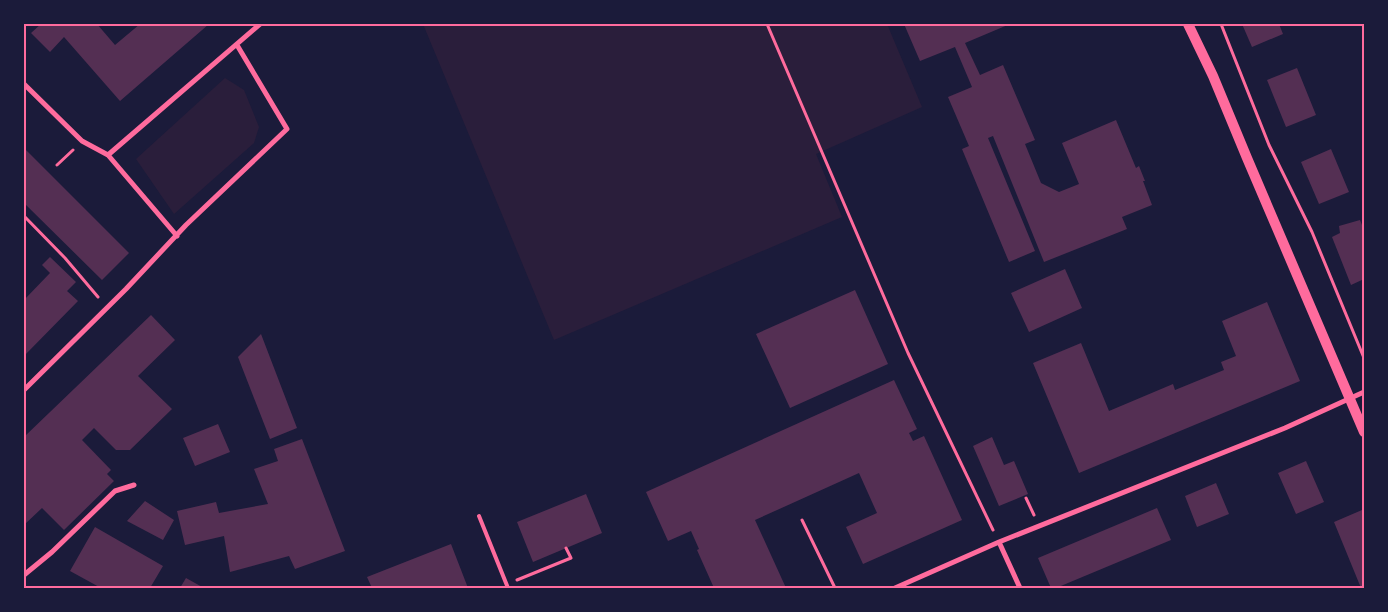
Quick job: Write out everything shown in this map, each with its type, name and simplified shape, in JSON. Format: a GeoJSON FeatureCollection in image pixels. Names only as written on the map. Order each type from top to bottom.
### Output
{"type":"FeatureCollection","features":[{"type":"Feature","properties":{"kind":"main road"},"geometry":{"type":"LineString","coordinates":[[1188,24],[1213,76],[1364,432]]}},
{"type":"Feature","properties":{"kind":"street"},"geometry":{"type":"LineString","coordinates":[[108,155],[260,24]]}},
{"type":"Feature","properties":{"kind":"street"},"geometry":{"type":"LineString","coordinates":[[24,390],[287,128],[237,45]]}},
{"type":"Feature","properties":{"kind":"street"},"geometry":{"type":"LineString","coordinates":[[24,84],[82,141],[108,155],[177,236]]}},
{"type":"Feature","properties":{"kind":"street"},"geometry":{"type":"LineString","coordinates":[[894,588],[999,542],[1285,428],[1364,392]]}},
{"type":"Feature","properties":{"kind":"street"},"geometry":{"type":"LineString","coordinates":[[24,575],[52,552],[115,491],[134,485]]}},
{"type":"Feature","properties":{"kind":"street"},"geometry":{"type":"LineString","coordinates":[[999,542],[1020,588]]}},
{"type":"Feature","properties":{"kind":"lane"},"geometry":{"type":"LineString","coordinates":[[479,516],[507,586]]}},
{"type":"Feature","properties":{"kind":"path"},"geometry":{"type":"LineString","coordinates":[[767,24],[908,352],[999,542]]}},
{"type":"Feature","properties":{"kind":"path"},"geometry":{"type":"LineString","coordinates":[[1221,24],[1269,145],[1312,232],[1364,358]]}},
{"type":"Feature","properties":{"kind":"path"},"geometry":{"type":"LineString","coordinates":[[57,165],[82,141]]}},
{"type":"Feature","properties":{"kind":"path"},"geometry":{"type":"LineString","coordinates":[[24,216],[65,258],[106,308]]}},
{"type":"Feature","properties":{"kind":"path"},"geometry":{"type":"LineString","coordinates":[[1026,498],[1039,526]]}},
{"type":"Feature","properties":{"kind":"path"},"geometry":{"type":"LineString","coordinates":[[802,520],[835,588]]}},
{"type":"Feature","properties":{"kind":"path"},"geometry":{"type":"LineString","coordinates":[[507,586],[571,558],[566,548]]}},
{"type":"Feature","properties":{"kind":"shaded area"},"geometry":{"type":"Polygon","coordinates":[[[423,24],[887,24],[922,107],[816,154],[842,217],[554,340],[423,24]]]}},
{"type":"Feature","properties":{"kind":"shaded area"},"geometry":{"type":"Polygon","coordinates":[[[225,78],[244,90],[259,127],[254,143],[174,214],[136,159],[225,78]]]}},
{"type":"Feature","properties":{"kind":"building"},"geometry":{"type":"Polygon","coordinates":[[[41,24],[97,24],[115,45],[140,24],[209,24],[120,101],[64,37],[50,52],[31,33],[41,24]]]}},
{"type":"Feature","properties":{"kind":"building"},"geometry":{"type":"Polygon","coordinates":[[[904,24],[1010,24],[965,43],[980,75],[1003,65],[1035,140],[1025,144],[1041,183],[1059,192],[1079,184],[1062,143],[1116,120],[1136,168],[1139,166],[1152,205],[1122,217],[1127,229],[1044,262],[993,136],[988,138],[1035,251],[1009,262],[962,149],[969,146],[948,97],[972,87],[955,47],[920,61],[904,24]]]}},
{"type":"Feature","properties":{"kind":"building"},"geometry":{"type":"Polygon","coordinates":[[[1242,24],[1279,24],[1283,34],[1252,47],[1242,24]]]}},
{"type":"Feature","properties":{"kind":"building"},"geometry":{"type":"Polygon","coordinates":[[[1297,68],[1316,115],[1286,127],[1267,80],[1297,68]]]}},
{"type":"Feature","properties":{"kind":"building"},"geometry":{"type":"Polygon","coordinates":[[[24,148],[129,253],[102,280],[24,203],[24,148]]]}},
{"type":"Feature","properties":{"kind":"building"},"geometry":{"type":"Polygon","coordinates":[[[1331,149],[1349,192],[1319,204],[1301,162],[1331,149]]]}},
{"type":"Feature","properties":{"kind":"building"},"geometry":{"type":"Polygon","coordinates":[[[1360,220],[1364,230],[1364,279],[1351,285],[1332,237],[1340,233],[1339,226],[1360,220]]]}},
{"type":"Feature","properties":{"kind":"building"},"geometry":{"type":"Polygon","coordinates":[[[50,257],[76,282],[67,291],[78,301],[24,356],[24,300],[50,273],[42,265],[50,257]]]}},
{"type":"Feature","properties":{"kind":"building"},"geometry":{"type":"Polygon","coordinates":[[[1065,269],[1082,308],[1029,332],[1011,293],[1065,269]]]}},
{"type":"Feature","properties":{"kind":"building"},"geometry":{"type":"Polygon","coordinates":[[[855,290],[888,364],[790,408],[756,334],[855,290]]]}},
{"type":"Feature","properties":{"kind":"building"},"geometry":{"type":"Polygon","coordinates":[[[1267,302],[1300,381],[1079,473],[1033,363],[1081,343],[1109,411],[1173,384],[1175,390],[1224,370],[1221,362],[1236,356],[1222,321],[1267,302]]]}},
{"type":"Feature","properties":{"kind":"building"},"geometry":{"type":"Polygon","coordinates":[[[151,315],[175,340],[138,376],[172,409],[130,450],[116,450],[94,428],[82,440],[111,470],[107,474],[114,481],[64,530],[42,508],[24,525],[24,437],[151,315]]]}},
{"type":"Feature","properties":{"kind":"building"},"geometry":{"type":"Polygon","coordinates":[[[261,334],[297,428],[270,439],[238,357],[261,334]]]}},
{"type":"Feature","properties":{"kind":"building"},"geometry":{"type":"Polygon","coordinates":[[[894,380],[917,429],[909,433],[913,441],[924,436],[962,520],[863,564],[846,527],[877,513],[859,473],[755,520],[786,588],[714,588],[697,550],[699,549],[691,531],[668,541],[646,492],[894,380]]]}},
{"type":"Feature","properties":{"kind":"building"},"geometry":{"type":"Polygon","coordinates":[[[218,424],[230,452],[195,466],[183,438],[218,424]]]}},
{"type":"Feature","properties":{"kind":"building"},"geometry":{"type":"Polygon","coordinates":[[[992,437],[1004,465],[1014,461],[1028,494],[999,506],[973,446],[992,437]]]}},
{"type":"Feature","properties":{"kind":"building"},"geometry":{"type":"Polygon","coordinates":[[[302,439],[345,551],[295,569],[289,556],[230,572],[224,536],[185,545],[177,511],[216,502],[219,513],[268,504],[254,469],[278,461],[274,449],[302,439]]]}},
{"type":"Feature","properties":{"kind":"building"},"geometry":{"type":"Polygon","coordinates":[[[1306,461],[1324,502],[1296,514],[1278,473],[1306,461]]]}},
{"type":"Feature","properties":{"kind":"building"},"geometry":{"type":"Polygon","coordinates":[[[1216,483],[1229,514],[1197,527],[1185,496],[1216,483]]]}},
{"type":"Feature","properties":{"kind":"building"},"geometry":{"type":"Polygon","coordinates":[[[586,494],[602,533],[533,562],[517,522],[586,494]]]}},
{"type":"Feature","properties":{"kind":"building"},"geometry":{"type":"Polygon","coordinates":[[[145,501],[174,520],[163,540],[127,521],[145,501]]]}},
{"type":"Feature","properties":{"kind":"building"},"geometry":{"type":"Polygon","coordinates":[[[1157,508],[1171,540],[1056,588],[1051,588],[1038,558],[1157,508]]]}},
{"type":"Feature","properties":{"kind":"building"},"geometry":{"type":"Polygon","coordinates":[[[1362,510],[1364,516],[1364,588],[1361,588],[1334,522],[1362,510]]]}},
{"type":"Feature","properties":{"kind":"building"},"geometry":{"type":"Polygon","coordinates":[[[95,527],[163,566],[150,588],[101,588],[70,571],[95,527]]]}},
{"type":"Feature","properties":{"kind":"building"},"geometry":{"type":"Polygon","coordinates":[[[451,544],[468,588],[372,588],[367,577],[451,544]]]}},
{"type":"Feature","properties":{"kind":"building"},"geometry":{"type":"Polygon","coordinates":[[[186,578],[204,588],[180,588],[186,578]]]}}]}
